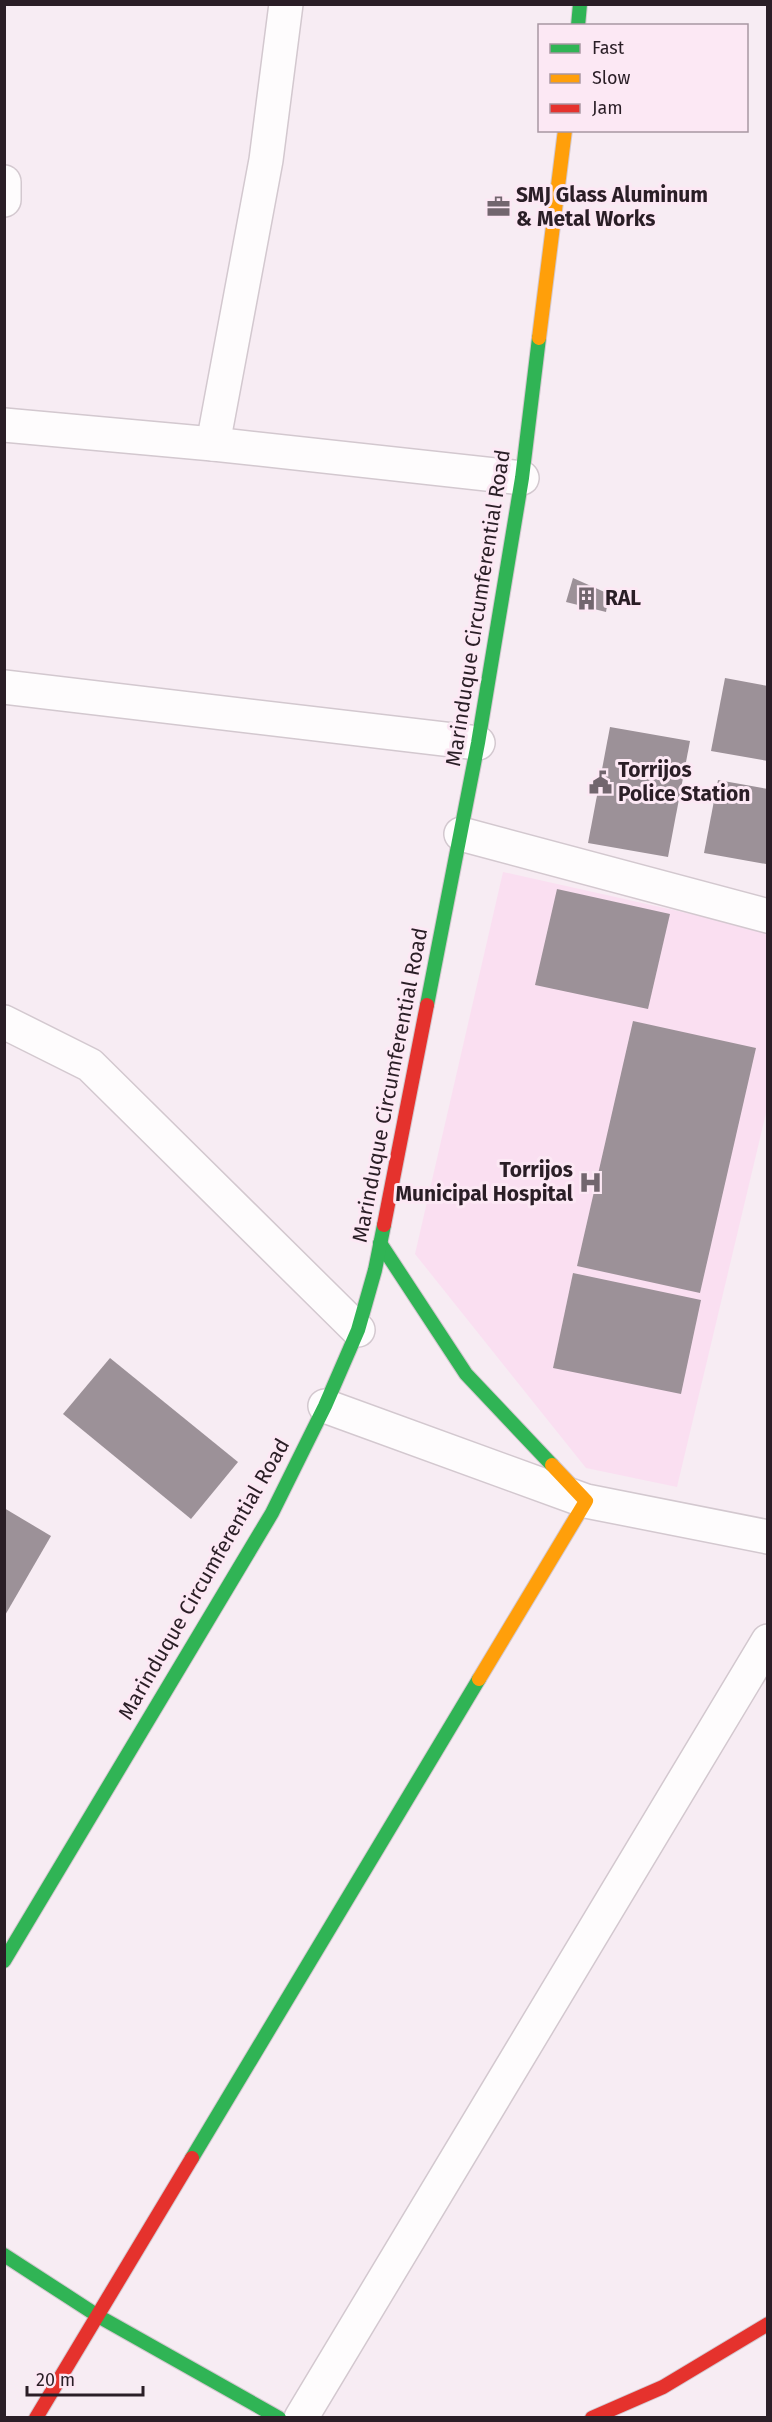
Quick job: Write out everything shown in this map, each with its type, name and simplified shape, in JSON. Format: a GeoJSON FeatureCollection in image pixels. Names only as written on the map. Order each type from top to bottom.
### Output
{"type":"FeatureCollection","features":[{"type":"Feature","properties":{"kind":"main road"},"geometry":{"type":"LineString","coordinates":[[578,24],[580,4]]}},
{"type":"Feature","properties":{"kind":"main road","name":"Marinduque Circumferential Road"},"geometry":{"type":"LineString","coordinates":[[4,1961],[272,1512],[325,1406],[358,1330],[375,1270],[478,743],[522,478],[565,132]]}},
{"type":"Feature","properties":{"kind":"main road"},"geometry":{"type":"LineString","coordinates":[[36,2418],[586,1501],[466,1374],[380,1243]]}},
{"type":"Feature","properties":{"kind":"main road"},"geometry":{"type":"LineString","coordinates":[[4,2255],[98,2316],[279,2418]]}},
{"type":"Feature","properties":{"kind":"main road"},"geometry":{"type":"LineString","coordinates":[[592,2418],[663,2387],[768,2324]]}},
{"type":"Feature","properties":{"kind":"street"},"geometry":{"type":"LineString","coordinates":[[213,444],[266,160],[286,4]]}},
{"type":"Feature","properties":{"kind":"street"},"geometry":{"type":"LineString","coordinates":[[4,182],[4,200]]}},
{"type":"Feature","properties":{"kind":"street"},"geometry":{"type":"LineString","coordinates":[[4,425],[213,444],[522,478]]}},
{"type":"Feature","properties":{"kind":"street"},"geometry":{"type":"LineString","coordinates":[[4,687],[478,743]]}},
{"type":"Feature","properties":{"kind":"street"},"geometry":{"type":"LineString","coordinates":[[460,834],[768,916]]}},
{"type":"Feature","properties":{"kind":"street"},"geometry":{"type":"LineString","coordinates":[[4,1022],[90,1065],[358,1330]]}},
{"type":"Feature","properties":{"kind":"street"},"geometry":{"type":"LineString","coordinates":[[325,1406],[586,1501],[768,1537]]}},
{"type":"Feature","properties":{"kind":"street"},"geometry":{"type":"LineString","coordinates":[[301,2418],[768,1641]]}},
{"type":"Feature","properties":{"kind":"shaded area","name":"Torrijos Municipal Hospital"},"geometry":{"type":"Polygon","coordinates":[[[503,872],[767,931],[767,1109],[677,1487],[586,1468],[415,1254],[503,872]]]}},
{"type":"Feature","properties":{"kind":"building","name":"RAL"},"geometry":{"type":"Polygon","coordinates":[[[573,578],[609,594],[606,612],[566,602],[573,578]]]}},
{"type":"Feature","properties":{"kind":"building"},"geometry":{"type":"Polygon","coordinates":[[[725,678],[768,686],[768,761],[711,751],[725,678]]]}},
{"type":"Feature","properties":{"kind":"building"},"geometry":{"type":"Polygon","coordinates":[[[610,727],[690,741],[668,857],[588,843],[610,727]]]}},
{"type":"Feature","properties":{"kind":"building"},"geometry":{"type":"Polygon","coordinates":[[[718,780],[768,789],[766,864],[704,853],[718,780]]]}},
{"type":"Feature","properties":{"kind":"building"},"geometry":{"type":"Polygon","coordinates":[[[557,889],[670,914],[648,1009],[535,985],[557,889]]]}},
{"type":"Feature","properties":{"kind":"building"},"geometry":{"type":"Polygon","coordinates":[[[633,1021],[756,1048],[700,1293],[577,1266],[633,1021]]]}},
{"type":"Feature","properties":{"kind":"building"},"geometry":{"type":"Polygon","coordinates":[[[573,1273],[701,1300],[681,1394],[553,1368],[573,1273]]]}},
{"type":"Feature","properties":{"kind":"building"},"geometry":{"type":"Polygon","coordinates":[[[110,1358],[238,1462],[191,1519],[63,1414],[110,1358]]]}},
{"type":"Feature","properties":{"kind":"building"},"geometry":{"type":"Polygon","coordinates":[[[4,1508],[51,1536],[4,1617],[4,1508]]]}},
{"type":"Feature","properties":{"kind":"traffic: fast"},"geometry":{"type":"LineString","coordinates":[[578,24],[580,4]]}},
{"type":"Feature","properties":{"kind":"traffic: fast"},"geometry":{"type":"LineString","coordinates":[[427,1005],[478,743],[522,478],[539,338]]}},
{"type":"Feature","properties":{"kind":"traffic: fast"},"geometry":{"type":"LineString","coordinates":[[4,1961],[272,1513],[325,1406],[358,1330],[375,1270],[384,1225]]}},
{"type":"Feature","properties":{"kind":"traffic: fast"},"geometry":{"type":"LineString","coordinates":[[380,1243],[466,1374],[552,1465]]}},
{"type":"Feature","properties":{"kind":"traffic: fast"},"geometry":{"type":"LineString","coordinates":[[192,2158],[479,1679]]}},
{"type":"Feature","properties":{"kind":"traffic: fast"},"geometry":{"type":"LineString","coordinates":[[4,2255],[98,2316],[279,2418]]}},
{"type":"Feature","properties":{"kind":"traffic: slow"},"geometry":{"type":"LineString","coordinates":[[539,338],[565,132]]}},
{"type":"Feature","properties":{"kind":"traffic: slow"},"geometry":{"type":"LineString","coordinates":[[479,1679],[586,1501],[552,1465]]}},
{"type":"Feature","properties":{"kind":"traffic: jam"},"geometry":{"type":"LineString","coordinates":[[384,1225],[427,1005]]}},
{"type":"Feature","properties":{"kind":"traffic: jam"},"geometry":{"type":"LineString","coordinates":[[36,2418],[192,2158]]}},
{"type":"Feature","properties":{"kind":"traffic: jam"},"geometry":{"type":"LineString","coordinates":[[592,2418],[663,2387],[768,2324]]}},
{"type":"Feature","properties":{"kind":"place","name":"SMJ Glass Aluminum & Metal Works"},"geometry":{"type":"Point","coordinates":[498,207]}},
{"type":"Feature","properties":{"kind":"place","name":"RAL"},"geometry":{"type":"Point","coordinates":[587,598]}},
{"type":"Feature","properties":{"kind":"place","name":"Torrijos Police Station"},"geometry":{"type":"Point","coordinates":[600,782]}},
{"type":"Feature","properties":{"kind":"place","name":"Torrijos Municipal Hospital"},"geometry":{"type":"Point","coordinates":[591,1182]}}]}
